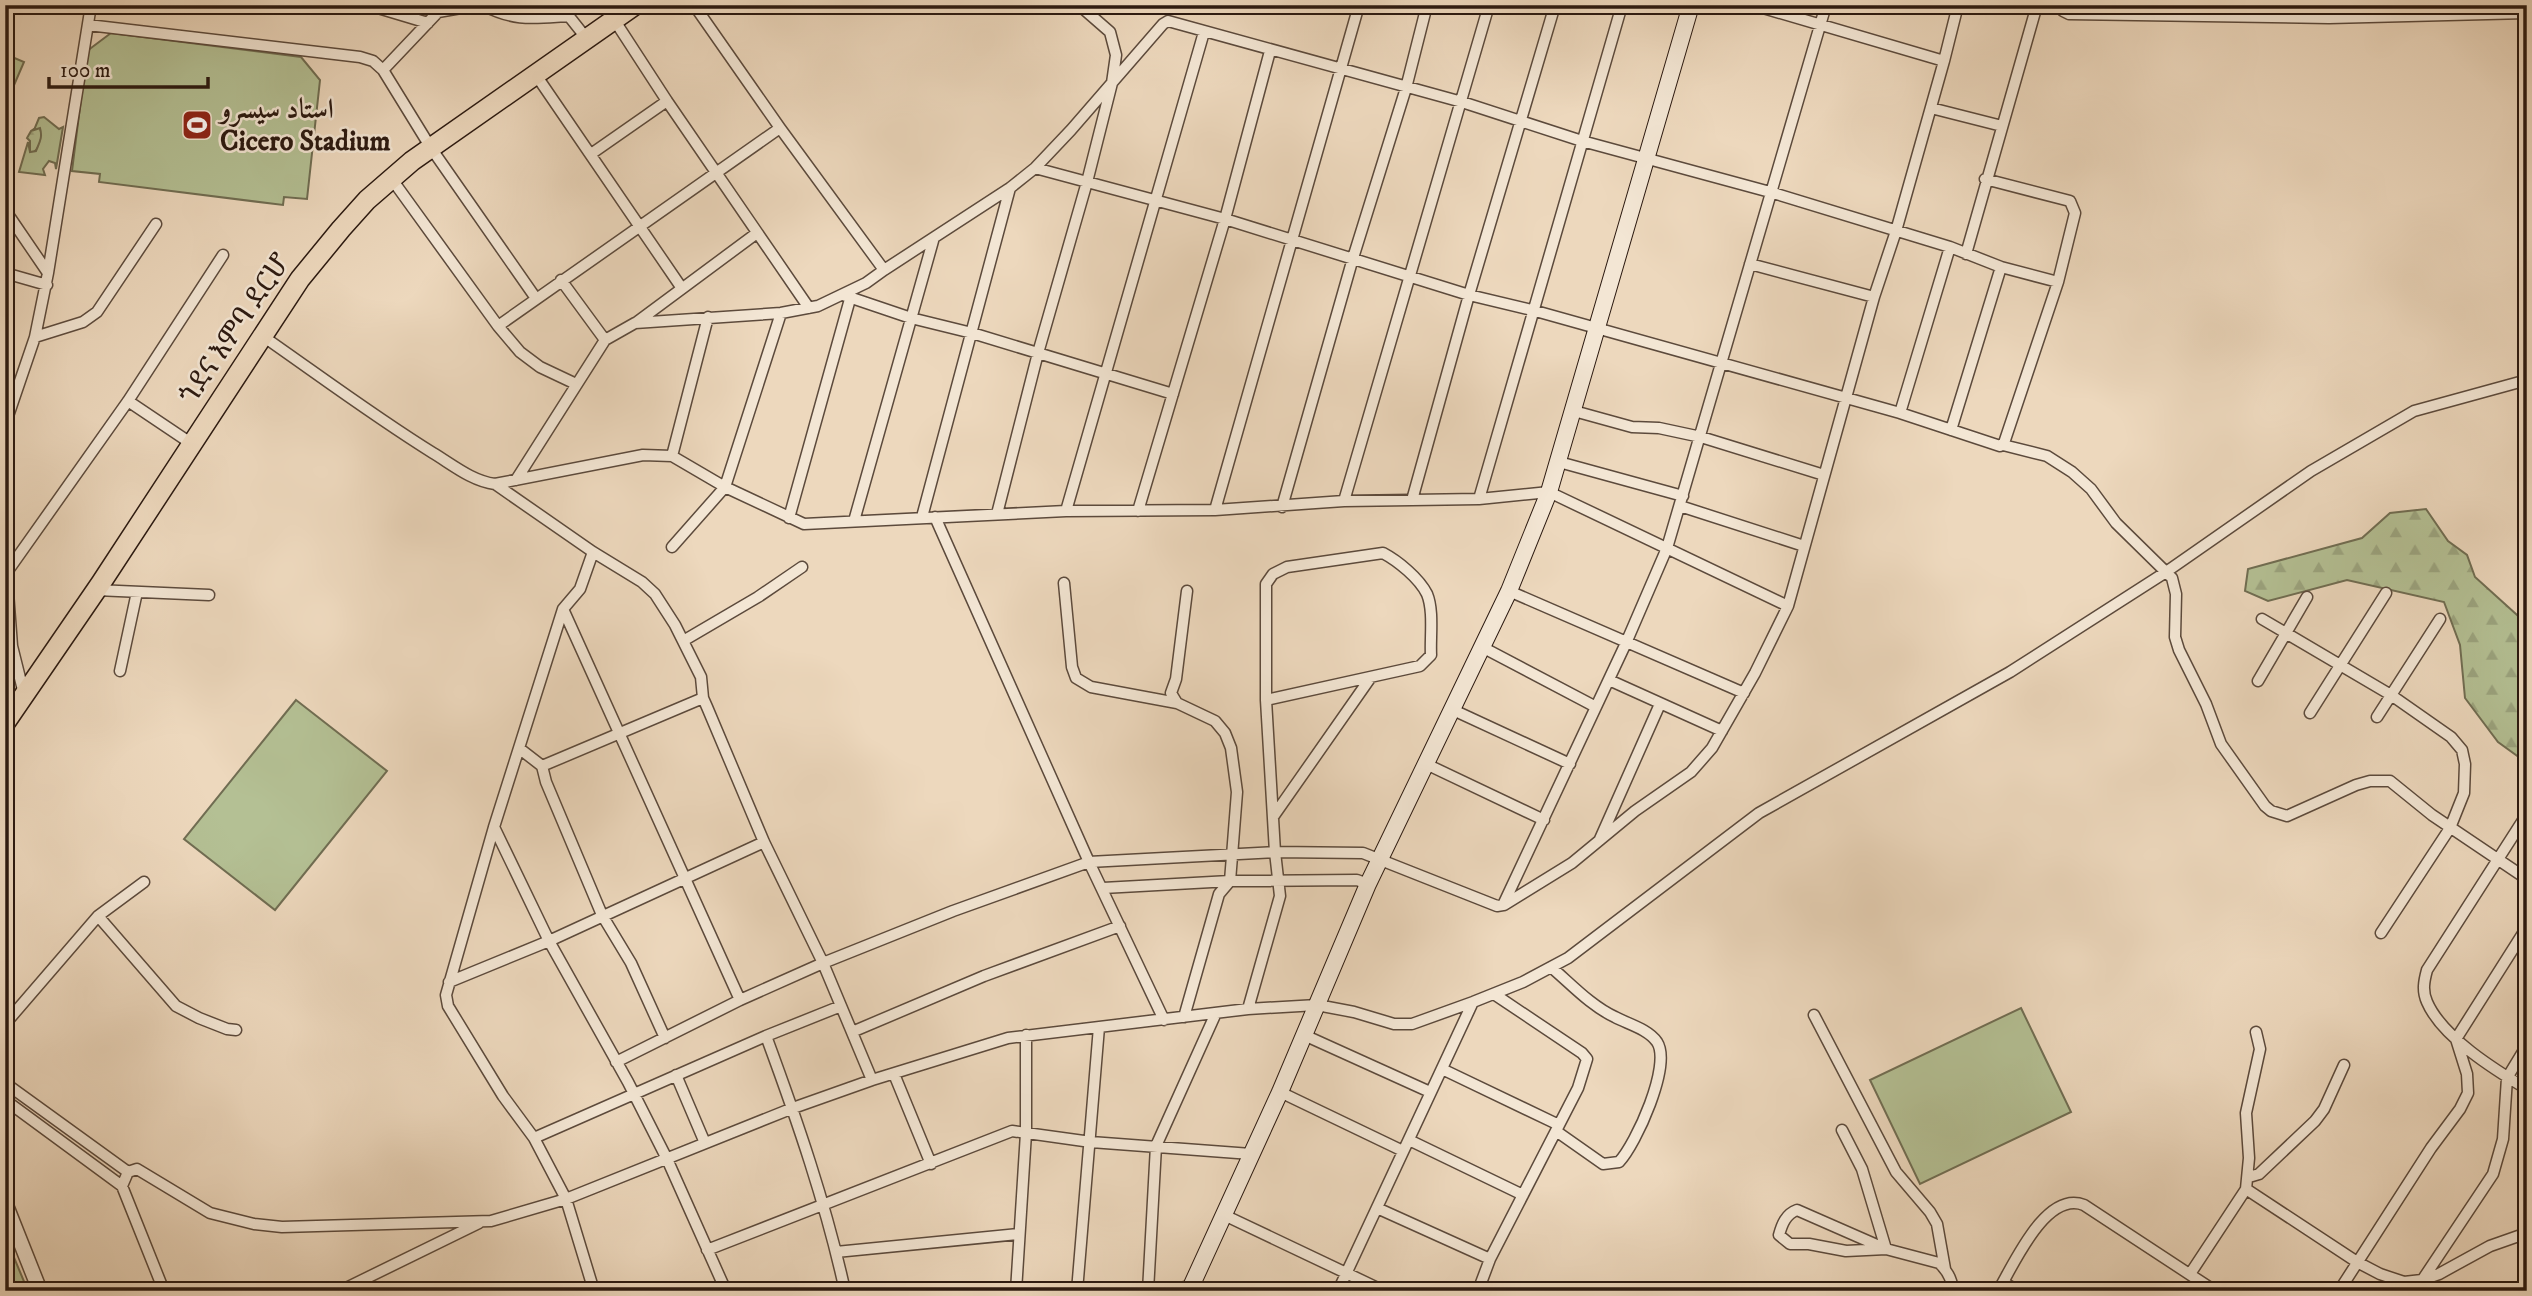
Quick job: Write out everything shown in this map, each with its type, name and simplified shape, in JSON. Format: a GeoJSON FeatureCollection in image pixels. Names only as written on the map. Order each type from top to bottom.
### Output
{"type":"FeatureCollection","features":[{"type":"Feature","properties":{"kind":"highway","name":"ጎደና እምባ ደርሆ"},"geometry":{"type":"LineString","coordinates":[[5,723],[317,257],[367,200],[431,148],[635,5]]}},
{"type":"Feature","properties":{"kind":"main road"},"geometry":{"type":"LineString","coordinates":[[1195,1289],[1224,1215],[1280,1093],[1368,884],[1508,591],[1549,492],[1691,5]]}},
{"type":"Feature","properties":{"kind":"street"},"geometry":{"type":"LineString","coordinates":[[5,425],[34,337],[48,279],[91,5]]}},
{"type":"Feature","properties":{"kind":"street"},"geometry":{"type":"LineString","coordinates":[[368,5],[428,23]]}},
{"type":"Feature","properties":{"kind":"street"},"geometry":{"type":"LineString","coordinates":[[383,70],[441,10],[478,5]]}},
{"type":"Feature","properties":{"kind":"street"},"geometry":{"type":"LineString","coordinates":[[483,5],[503,16],[569,16]]}},
{"type":"Feature","properties":{"kind":"street"},"geometry":{"type":"LineString","coordinates":[[560,5],[587,39]]}},
{"type":"Feature","properties":{"kind":"street"},"geometry":{"type":"LineString","coordinates":[[694,5],[884,270]]}},
{"type":"Feature","properties":{"kind":"street"},"geometry":{"type":"LineString","coordinates":[[997,514],[1038,353],[1087,182],[1116,55],[1110,32],[1079,5]]}},
{"type":"Feature","properties":{"kind":"street"},"geometry":{"type":"LineString","coordinates":[[1215,510],[1359,5]]}},
{"type":"Feature","properties":{"kind":"street"},"geometry":{"type":"LineString","coordinates":[[1282,507],[1353,258],[1406,88],[1427,5]]}},
{"type":"Feature","properties":{"kind":"street"},"geometry":{"type":"LineString","coordinates":[[1344,501],[1489,5]]}},
{"type":"Feature","properties":{"kind":"street"},"geometry":{"type":"LineString","coordinates":[[1412,500],[1469,295],[1555,5]]}},
{"type":"Feature","properties":{"kind":"street"},"geometry":{"type":"LineString","coordinates":[[1479,499],[1622,5]]}},
{"type":"Feature","properties":{"kind":"street"},"geometry":{"type":"LineString","coordinates":[[1754,5],[1944,61]]}},
{"type":"Feature","properties":{"kind":"street"},"geometry":{"type":"LineString","coordinates":[[1503,905],[1626,643],[1667,548],[1826,5]]}},
{"type":"Feature","properties":{"kind":"street"},"geometry":{"type":"LineString","coordinates":[[616,1062],[740,1000],[823,963],[953,911],[1089,862],[1275,852],[1363,853],[1497,906],[1503,905],[1572,863],[1635,811],[1692,772],[1712,748],[1744,693],[1788,606],[1958,5]]}},
{"type":"Feature","properties":{"kind":"street"},"geometry":{"type":"LineString","coordinates":[[1966,254],[1985,179],[2037,5]]}},
{"type":"Feature","properties":{"kind":"street"},"geometry":{"type":"LineString","coordinates":[[2063,5],[2063,11],[2070,14],[2233,10],[2329,18],[2438,10],[2527,13]]}},
{"type":"Feature","properties":{"kind":"street"},"geometry":{"type":"LineString","coordinates":[[2329,5],[2329,18]]}},
{"type":"Feature","properties":{"kind":"street"},"geometry":{"type":"LineString","coordinates":[[615,21],[809,308]]}},
{"type":"Feature","properties":{"kind":"street"},"geometry":{"type":"LineString","coordinates":[[635,323],[781,313],[846,297],[884,270],[933,241],[1035,168],[1165,22],[1174,22],[1462,103],[1582,141],[1770,192],[1950,247],[2001,267],[2058,282]]}},
{"type":"Feature","properties":{"kind":"street"},"geometry":{"type":"LineString","coordinates":[[88,25],[360,57],[373,61],[383,70],[431,148],[535,298]]}},
{"type":"Feature","properties":{"kind":"street"},"geometry":{"type":"LineString","coordinates":[[1066,511],[1204,32]]}},
{"type":"Feature","properties":{"kind":"street"},"geometry":{"type":"LineString","coordinates":[[1138,511],[1225,219],[1270,51]]}},
{"type":"Feature","properties":{"kind":"street"},"geometry":{"type":"LineString","coordinates":[[536,75],[681,288]]}},
{"type":"Feature","properties":{"kind":"street"},"geometry":{"type":"LineString","coordinates":[[591,154],[667,101]]}},
{"type":"Feature","properties":{"kind":"street"},"geometry":{"type":"LineString","coordinates":[[1931,108],[2002,126]]}},
{"type":"Feature","properties":{"kind":"street"},"geometry":{"type":"LineString","coordinates":[[498,326],[780,128]]}},
{"type":"Feature","properties":{"kind":"street"},"geometry":{"type":"LineString","coordinates":[[1035,168],[1225,219],[1469,295],[1532,310],[1900,413],[1997,445],[2046,456],[2072,472],[2091,489],[2116,523],[2175,584],[2175,637],[2179,650],[2206,704],[2221,744],[2271,811],[2287,816],[2356,785],[2385,780],[2393,783],[2450,828],[2527,879]]}},
{"type":"Feature","properties":{"kind":"street"},"geometry":{"type":"LineString","coordinates":[[391,178],[498,326],[520,352],[540,367],[576,384]]}},
{"type":"Feature","properties":{"kind":"street"},"geometry":{"type":"LineString","coordinates":[[1985,179],[2070,201],[2076,213],[2058,282],[2003,445]]}},
{"type":"Feature","properties":{"kind":"street"},"geometry":{"type":"LineString","coordinates":[[922,517],[1010,188]]}},
{"type":"Feature","properties":{"kind":"street"},"geometry":{"type":"LineString","coordinates":[[5,210],[48,279]]}},
{"type":"Feature","properties":{"kind":"street"},"geometry":{"type":"LineString","coordinates":[[34,337],[83,322],[97,312],[156,224]]}},
{"type":"Feature","properties":{"kind":"street"},"geometry":{"type":"LineString","coordinates":[[516,480],[605,340],[635,323],[757,233]]}},
{"type":"Feature","properties":{"kind":"street"},"geometry":{"type":"LineString","coordinates":[[854,521],[933,241]]}},
{"type":"Feature","properties":{"kind":"street"},"geometry":{"type":"LineString","coordinates":[[1900,413],[1950,247]]}},
{"type":"Feature","properties":{"kind":"street"},"geometry":{"type":"LineString","coordinates":[[7,572],[128,401],[223,255]]}},
{"type":"Feature","properties":{"kind":"street"},"geometry":{"type":"LineString","coordinates":[[1750,264],[1874,297]]}},
{"type":"Feature","properties":{"kind":"street"},"geometry":{"type":"LineString","coordinates":[[1951,430],[2001,267]]}},
{"type":"Feature","properties":{"kind":"street"},"geometry":{"type":"LineString","coordinates":[[5,273],[48,279]]}},
{"type":"Feature","properties":{"kind":"street"},"geometry":{"type":"LineString","coordinates":[[561,280],[605,340]]}},
{"type":"Feature","properties":{"kind":"street"},"geometry":{"type":"LineString","coordinates":[[846,297],[1173,394]]}},
{"type":"Feature","properties":{"kind":"street"},"geometry":{"type":"LineString","coordinates":[[789,517],[846,297]]}},
{"type":"Feature","properties":{"kind":"street"},"geometry":{"type":"LineString","coordinates":[[672,547],[725,487],[781,313]]}},
{"type":"Feature","properties":{"kind":"street"},"geometry":{"type":"LineString","coordinates":[[672,456],[708,317]]}},
{"type":"Feature","properties":{"kind":"street"},"geometry":{"type":"LineString","coordinates":[[264,337],[415,441],[484,483],[495,484],[643,456],[672,456],[725,487],[804,524],[1066,511],[1215,510],[1344,501],[1479,499],[1549,492],[1788,606]]}},
{"type":"Feature","properties":{"kind":"street"},"geometry":{"type":"LineString","coordinates":[[122,1186],[128,1172],[137,1169],[210,1213],[254,1224],[282,1227],[481,1222],[523,1213],[566,1199],[793,1108],[872,1080],[1008,1038],[1248,1009],[1317,1005],[1394,1024],[1412,1024],[1473,1002],[1568,958],[1759,813],[2010,672],[2166,572],[2311,471],[2414,411],[2527,380]]}},
{"type":"Feature","properties":{"kind":"street"},"geometry":{"type":"LineString","coordinates":[[128,401],[192,444]]}},
{"type":"Feature","properties":{"kind":"street"},"geometry":{"type":"LineString","coordinates":[[1574,411],[1632,426],[1659,428],[1701,437],[1824,475]]}},
{"type":"Feature","properties":{"kind":"street"},"geometry":{"type":"LineString","coordinates":[[1559,462],[1682,501],[1804,546]]}},
{"type":"Feature","properties":{"kind":"street"},"geometry":{"type":"LineString","coordinates":[[495,484],[593,552],[642,582],[655,594],[701,677],[703,698],[764,842],[823,963],[872,1080]]}},
{"type":"Feature","properties":{"kind":"street"},"geometry":{"type":"LineString","coordinates":[[935,517],[1089,862],[1164,1020]]}},
{"type":"Feature","properties":{"kind":"street"},"geometry":{"type":"LineString","coordinates":[[5,552],[9,644],[25,696]]}},
{"type":"Feature","properties":{"kind":"street"},"geometry":{"type":"LineString","coordinates":[[593,552],[580,589],[563,609],[494,827],[446,995],[448,1006],[503,1096],[534,1138],[566,1199],[594,1291]]}},
{"type":"Feature","properties":{"kind":"street"},"geometry":{"type":"LineString","coordinates":[[1248,1009],[1280,896],[1266,700],[1266,584],[1273,574],[1287,567],[1383,553],[1395,559],[1421,585],[1429,603],[1431,655],[1420,666],[1266,700]]}},
{"type":"Feature","properties":{"kind":"street"},"geometry":{"type":"LineString","coordinates":[[683,641],[758,597],[802,567]]}},
{"type":"Feature","properties":{"kind":"street"},"geometry":{"type":"LineString","coordinates":[[1064,583],[1072,667],[1076,678],[1091,687],[1177,703],[1215,721],[1225,733],[1231,748],[1237,792],[1230,881],[1220,894],[1184,1017]]}},
{"type":"Feature","properties":{"kind":"street"},"geometry":{"type":"LineString","coordinates":[[96,590],[209,595]]}},
{"type":"Feature","properties":{"kind":"street"},"geometry":{"type":"LineString","coordinates":[[1177,703],[1171,693],[1177,678],[1187,591]]}},
{"type":"Feature","properties":{"kind":"street"},"geometry":{"type":"LineString","coordinates":[[1508,591],[1744,693]]}},
{"type":"Feature","properties":{"kind":"street"},"geometry":{"type":"LineString","coordinates":[[120,671],[136,592]]}},
{"type":"Feature","properties":{"kind":"street"},"geometry":{"type":"LineString","coordinates":[[2310,713],[2386,593]]}},
{"type":"Feature","properties":{"kind":"street"},"geometry":{"type":"LineString","coordinates":[[2258,681],[2307,597]]}},
{"type":"Feature","properties":{"kind":"street"},"geometry":{"type":"LineString","coordinates":[[563,609],[740,1000]]}},
{"type":"Feature","properties":{"kind":"street"},"geometry":{"type":"LineString","coordinates":[[2262,619],[2391,695],[2451,737],[2462,750],[2465,764],[2464,793],[2450,828],[2381,933]]}},
{"type":"Feature","properties":{"kind":"street"},"geometry":{"type":"LineString","coordinates":[[2377,717],[2440,619]]}},
{"type":"Feature","properties":{"kind":"street"},"geometry":{"type":"LineString","coordinates":[[1482,647],[1596,707]]}},
{"type":"Feature","properties":{"kind":"street"},"geometry":{"type":"LineString","coordinates":[[1273,817],[1371,677]]}},
{"type":"Feature","properties":{"kind":"street"},"geometry":{"type":"LineString","coordinates":[[1609,680],[1722,731]]}},
{"type":"Feature","properties":{"kind":"street"},"geometry":{"type":"LineString","coordinates":[[542,766],[703,698]]}},
{"type":"Feature","properties":{"kind":"street"},"geometry":{"type":"LineString","coordinates":[[1599,841],[1660,704]]}},
{"type":"Feature","properties":{"kind":"street"},"geometry":{"type":"LineString","coordinates":[[1451,709],[1570,764]]}},
{"type":"Feature","properties":{"kind":"street"},"geometry":{"type":"LineString","coordinates":[[520,749],[542,766],[546,782],[602,915],[631,963],[665,1038]]}},
{"type":"Feature","properties":{"kind":"street"},"geometry":{"type":"LineString","coordinates":[[1426,764],[1544,820]]}},
{"type":"Feature","properties":{"kind":"street"},"geometry":{"type":"LineString","coordinates":[[2527,814],[2427,970],[2423,984],[2426,1001],[2438,1021],[2456,1039],[2527,1089]]}},
{"type":"Feature","properties":{"kind":"street"},"geometry":{"type":"LineString","coordinates":[[494,827],[548,941],[635,1095],[726,1291]]}},
{"type":"Feature","properties":{"kind":"street"},"geometry":{"type":"LineString","coordinates":[[449,982],[548,941],[764,842]]}},
{"type":"Feature","properties":{"kind":"street"},"geometry":{"type":"LineString","coordinates":[[1103,888],[1230,881],[1357,880],[1368,884]]}},
{"type":"Feature","properties":{"kind":"street"},"geometry":{"type":"LineString","coordinates":[[5,1024],[98,916],[144,881]]}},
{"type":"Feature","properties":{"kind":"street"},"geometry":{"type":"LineString","coordinates":[[98,916],[176,1006],[199,1018],[236,1030]]}},
{"type":"Feature","properties":{"kind":"street"},"geometry":{"type":"LineString","coordinates":[[852,1032],[984,976],[1120,926]]}},
{"type":"Feature","properties":{"kind":"street"},"geometry":{"type":"LineString","coordinates":[[2339,1291],[2431,1148],[2460,1110],[2468,1093],[2467,1074],[2456,1039],[2527,927]]}},
{"type":"Feature","properties":{"kind":"street"},"geometry":{"type":"LineString","coordinates":[[1442,1069],[1558,1128],[1603,1164],[1619,1162],[1638,1135],[1655,1088],[1660,1049],[1653,1037],[1612,1016],[1551,967]]}},
{"type":"Feature","properties":{"kind":"street"},"geometry":{"type":"LineString","coordinates":[[1478,1291],[1490,1259],[1558,1128],[1584,1071],[1585,1055],[1494,993]]}},
{"type":"Feature","properties":{"kind":"street"},"geometry":{"type":"LineString","coordinates":[[1338,1291],[1473,1002]]}},
{"type":"Feature","properties":{"kind":"street"},"geometry":{"type":"LineString","coordinates":[[534,1138],[841,1006]]}},
{"type":"Feature","properties":{"kind":"street"},"geometry":{"type":"LineString","coordinates":[[1148,1291],[1156,1146],[1216,1013]]}},
{"type":"Feature","properties":{"kind":"street"},"geometry":{"type":"LineString","coordinates":[[1814,1015],[1896,1172],[1937,1224],[1945,1269]]}},
{"type":"Feature","properties":{"kind":"street"},"geometry":{"type":"LineString","coordinates":[[1077,1291],[1099,1027]]}},
{"type":"Feature","properties":{"kind":"street"},"geometry":{"type":"LineString","coordinates":[[2190,1275],[2246,1189],[2249,1177],[2246,1113],[2260,1049],[2256,1032]]}},
{"type":"Feature","properties":{"kind":"street"},"geometry":{"type":"LineString","coordinates":[[1016,1291],[1026,1133],[1027,1035]]}},
{"type":"Feature","properties":{"kind":"street"},"geometry":{"type":"LineString","coordinates":[[1304,1035],[1430,1092]]}},
{"type":"Feature","properties":{"kind":"street"},"geometry":{"type":"LineString","coordinates":[[766,1036],[793,1108],[824,1205],[845,1291]]}},
{"type":"Feature","properties":{"kind":"street"},"geometry":{"type":"LineString","coordinates":[[2415,1291],[2493,1174],[2503,1139],[2507,1077],[2527,1045]]}},
{"type":"Feature","properties":{"kind":"street"},"geometry":{"type":"LineString","coordinates":[[2249,1177],[2259,1174],[2315,1121],[2324,1109],[2344,1065]]}},
{"type":"Feature","properties":{"kind":"street"},"geometry":{"type":"LineString","coordinates":[[894,1074],[931,1164]]}},
{"type":"Feature","properties":{"kind":"street"},"geometry":{"type":"LineString","coordinates":[[676,1075],[705,1143]]}},
{"type":"Feature","properties":{"kind":"street"},"geometry":{"type":"LineString","coordinates":[[5,1083],[128,1172]]}},
{"type":"Feature","properties":{"kind":"street"},"geometry":{"type":"LineString","coordinates":[[1280,1093],[1403,1151]]}},
{"type":"Feature","properties":{"kind":"street"},"geometry":{"type":"LineString","coordinates":[[5,1100],[122,1186],[164,1291]]}},
{"type":"Feature","properties":{"kind":"street"},"geometry":{"type":"LineString","coordinates":[[1842,1130],[1862,1169],[1886,1249]]}},
{"type":"Feature","properties":{"kind":"street"},"geometry":{"type":"LineString","coordinates":[[707,1250],[1012,1131],[1091,1142],[1251,1154]]}},
{"type":"Feature","properties":{"kind":"street"},"geometry":{"type":"LineString","coordinates":[[1409,1140],[1523,1195]]}},
{"type":"Feature","properties":{"kind":"street"},"geometry":{"type":"LineString","coordinates":[[2246,1189],[2357,1262],[2404,1282],[2439,1274],[2490,1246],[2525,1236]]}},
{"type":"Feature","properties":{"kind":"street"},"geometry":{"type":"LineString","coordinates":[[2018,1291],[2000,1286],[2024,1246],[2048,1214],[2061,1205],[2075,1201],[2215,1291]]}},
{"type":"Feature","properties":{"kind":"street"},"geometry":{"type":"LineString","coordinates":[[5,1203],[40,1291]]}},
{"type":"Feature","properties":{"kind":"street"},"geometry":{"type":"LineString","coordinates":[[1377,1208],[1490,1259]]}},
{"type":"Feature","properties":{"kind":"street"},"geometry":{"type":"LineString","coordinates":[[1886,1249],[1846,1251],[1809,1244],[1790,1244],[1779,1235],[1782,1224],[1797,1210],[1886,1249],[1939,1263],[1952,1281],[1953,1291]]}},
{"type":"Feature","properties":{"kind":"street"},"geometry":{"type":"LineString","coordinates":[[1224,1215],[1384,1291]]}},
{"type":"Feature","properties":{"kind":"street"},"geometry":{"type":"LineString","coordinates":[[340,1291],[481,1222]]}},
{"type":"Feature","properties":{"kind":"street"},"geometry":{"type":"LineString","coordinates":[[836,1252],[1019,1234]]}},
{"type":"Feature","properties":{"kind":"street"},"geometry":{"type":"LineString","coordinates":[[1161,1291],[1195,1289]]}},
{"type":"Feature","properties":{"kind":"green space","name":"استاد سيسرو Cicero Stadium"},"geometry":{"type":"Polygon","coordinates":[[[111,33],[301,57],[320,80],[307,199],[284,197],[283,205],[99,182],[100,174],[72,171],[87,51],[111,33]]]}},
{"type":"Feature","properties":{"kind":"green space"},"geometry":{"type":"Polygon","coordinates":[[[5,54],[24,62],[5,106],[5,54]]]}},
{"type":"Feature","properties":{"kind":"green space"},"geometry":{"type":"Polygon","coordinates":[[[44,117],[59,129],[63,127],[56,169],[55,163],[49,161],[43,169],[45,175],[19,172],[28,142],[30,152],[36,151],[41,132],[40,128],[34,130],[39,118],[44,117]]]}},
{"type":"Feature","properties":{"kind":"green space"},"geometry":{"type":"Polygon","coordinates":[[[37,127],[40,128],[41,139],[33,153],[30,152],[30,141],[27,138],[37,127]]]}},
{"type":"Feature","properties":{"kind":"green space"},"geometry":{"type":"Polygon","coordinates":[[[2426,509],[2448,541],[2467,555],[2475,577],[2527,624],[2527,763],[2498,742],[2465,698],[2460,645],[2444,602],[2347,580],[2268,601],[2245,591],[2248,569],[2362,538],[2390,513],[2426,509]]]}},
{"type":"Feature","properties":{"kind":"green space"},"geometry":{"type":"Polygon","coordinates":[[[296,700],[387,771],[275,910],[184,839],[296,700]]]}},
{"type":"Feature","properties":{"kind":"green space"},"geometry":{"type":"Polygon","coordinates":[[[2021,1008],[2071,1112],[1920,1184],[1870,1080],[2021,1008]]]}},
{"type":"Feature","properties":{"kind":"green space"},"geometry":{"type":"Polygon","coordinates":[[[5,1236],[28,1291],[5,1291],[5,1236]]]}},
{"type":"Feature","properties":{"kind":"place","name":"استاد سيسرو Cicero Stadium"},"geometry":{"type":"Point","coordinates":[197,125]}}]}
